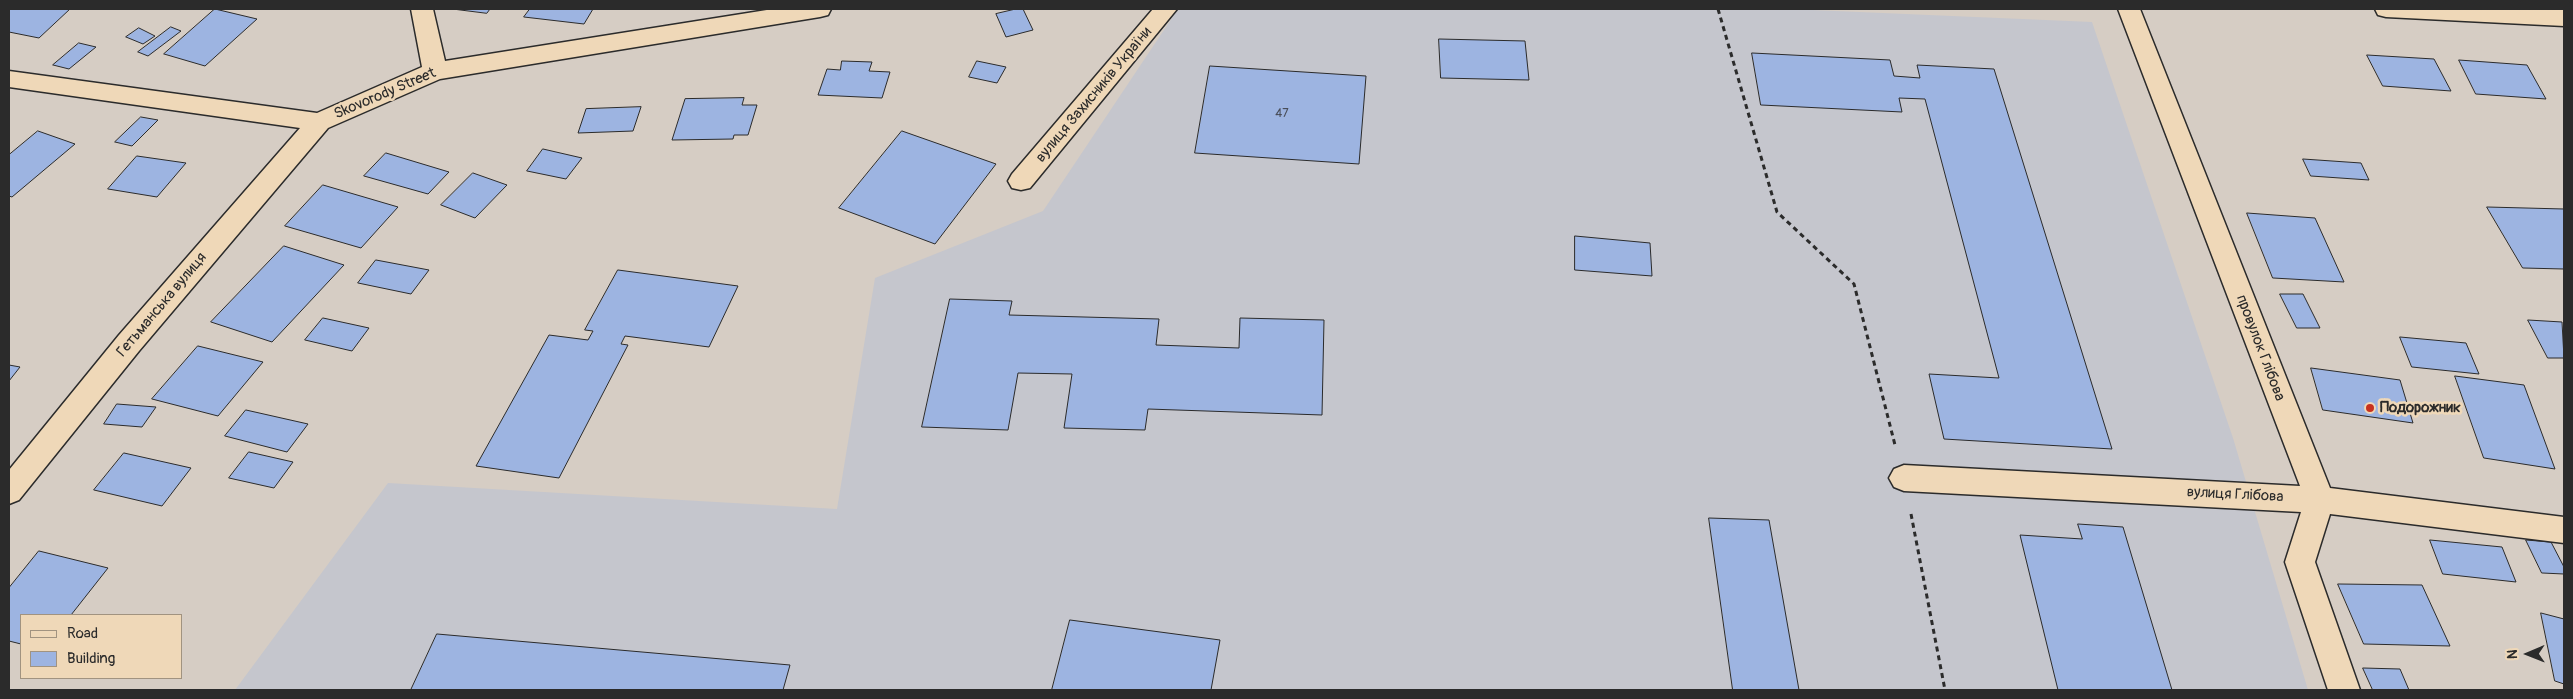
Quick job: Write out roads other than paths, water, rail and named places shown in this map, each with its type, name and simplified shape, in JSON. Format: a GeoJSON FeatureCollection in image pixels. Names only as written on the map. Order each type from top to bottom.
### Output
{"type":"FeatureCollection","features":[{"type":"Feature","properties":{"kind":"street"},"geometry":{"type":"LineString","coordinates":[[422,9],[435,71]]}},
{"type":"Feature","properties":{"kind":"street","name":"Skovorody Street"},"geometry":{"type":"LineString","coordinates":[[9,79],[319,122],[435,71],[820,9]]}},
{"type":"Feature","properties":{"kind":"street","name":"вулиця Захисників України"},"geometry":{"type":"LineString","coordinates":[[1021,181],[1166,9]]}},
{"type":"Feature","properties":{"kind":"street","name":"провулок Глібова"},"geometry":{"type":"LineString","coordinates":[[2129,9],[2320,500]]}},
{"type":"Feature","properties":{"kind":"street"},"geometry":{"type":"LineString","coordinates":[[2386,9],[2553,14]]}},
{"type":"Feature","properties":{"kind":"street","name":"Гетьманська вулиця"},"geometry":{"type":"LineString","coordinates":[[9,491],[129,342],[319,122]]}},
{"type":"Feature","properties":{"kind":"street","name":"вулиця Глібова"},"geometry":{"type":"LineString","coordinates":[[1904,478],[2320,500],[2564,530]]}},
{"type":"Feature","properties":{"kind":"street"},"geometry":{"type":"LineString","coordinates":[[2320,500],[2300,562],[2344,690]]}},
{"type":"Feature","properties":{"kind":"place","name":"Подорожник"},"geometry":{"type":"Point","coordinates":[2370,408]}}]}
